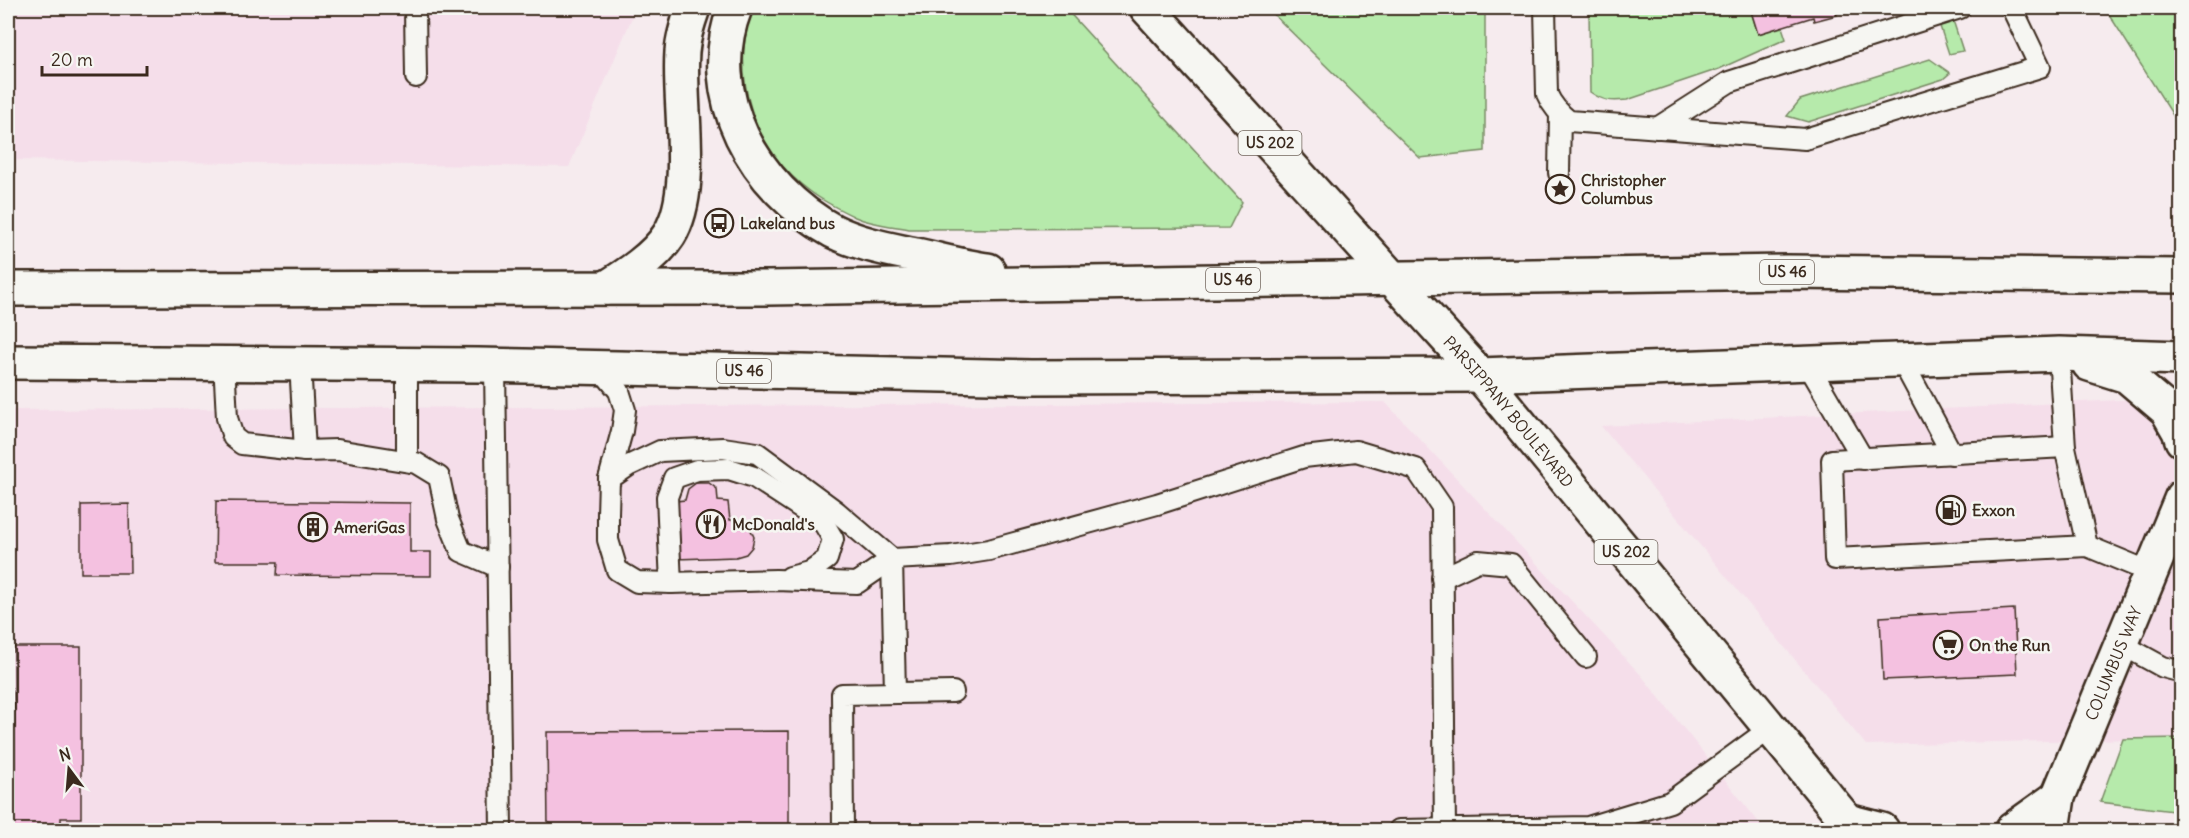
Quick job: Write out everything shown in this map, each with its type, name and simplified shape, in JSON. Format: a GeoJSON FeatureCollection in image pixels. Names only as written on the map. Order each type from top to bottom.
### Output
{"type":"FeatureCollection","features":[{"type":"Feature","properties":{"kind":"main road"},"geometry":{"type":"LineString","coordinates":[[606,288],[635,270],[668,236],[678,214],[682,191],[684,143],[682,51],[693,8]]}},
{"type":"Feature","properties":{"kind":"main road"},"geometry":{"type":"LineString","coordinates":[[735,8],[728,33],[725,57],[726,81],[734,118],[748,149],[761,169],[793,204],[833,231],[866,244],[976,268],[1073,282]]}},
{"type":"Feature","properties":{"kind":"main road","name":"PARSIPPANY BOULEVARD"},"geometry":{"type":"LineString","coordinates":[[1147,8],[1480,375],[1850,826]]}},
{"type":"Feature","properties":{"kind":"main road","name":"US 46"},"geometry":{"type":"LineString","coordinates":[[8,289],[768,288],[1787,272],[2181,276]]}},
{"type":"Feature","properties":{"kind":"main road"},"geometry":{"type":"LineString","coordinates":[[2059,354],[2127,376],[2167,410],[2179,431],[2181,440]]}},
{"type":"Feature","properties":{"kind":"main road","name":"US 46"},"geometry":{"type":"LineString","coordinates":[[8,362],[407,364],[1031,377],[1480,375],[2059,354],[2181,358]]}},
{"type":"Feature","properties":{"kind":"main road","name":"COLUMBUS WAY"},"geometry":{"type":"LineString","coordinates":[[2053,831],[2058,797],[2181,496]]}},
{"type":"Feature","properties":{"kind":"main road"},"geometry":{"type":"LineString","coordinates":[[2012,831],[2058,797]]}},
{"type":"Feature","properties":{"kind":"main road"},"geometry":{"type":"LineString","coordinates":[[1850,826],[1882,831]]}},
{"type":"Feature","properties":{"kind":"lane"},"geometry":{"type":"LineString","coordinates":[[415,8],[417,77]]}},
{"type":"Feature","properties":{"kind":"lane"},"geometry":{"type":"LineString","coordinates":[[1545,8],[1547,94],[1551,104],[1569,120],[1805,139],[2040,67],[2012,8]]}},
{"type":"Feature","properties":{"kind":"lane"},"geometry":{"type":"LineString","coordinates":[[1657,128],[1729,81],[1960,8]]}},
{"type":"Feature","properties":{"kind":"lane"},"geometry":{"type":"LineString","coordinates":[[1559,173],[1560,114]]}},
{"type":"Feature","properties":{"kind":"lane"},"geometry":{"type":"LineString","coordinates":[[2059,354],[2065,447],[2087,546]]}},
{"type":"Feature","properties":{"kind":"lane"},"geometry":{"type":"LineString","coordinates":[[1900,359],[1952,454]]}},
{"type":"Feature","properties":{"kind":"lane"},"geometry":{"type":"LineString","coordinates":[[224,362],[227,418],[233,437],[242,444],[305,451],[337,450],[416,463],[439,477],[448,519],[461,551],[498,567]]}},
{"type":"Feature","properties":{"kind":"lane"},"geometry":{"type":"LineString","coordinates":[[300,363],[305,451]]}},
{"type":"Feature","properties":{"kind":"lane"},"geometry":{"type":"LineString","coordinates":[[1807,363],[1863,459]]}},
{"type":"Feature","properties":{"kind":"lane"},"geometry":{"type":"LineString","coordinates":[[407,364],[407,461]]}},
{"type":"Feature","properties":{"kind":"lane"},"geometry":{"type":"LineString","coordinates":[[495,366],[501,831]]}},
{"type":"Feature","properties":{"kind":"lane"},"geometry":{"type":"LineString","coordinates":[[600,368],[619,391],[625,410],[622,431],[609,479],[608,540],[617,570],[637,582],[776,580],[857,583],[892,559],[951,556],[989,550],[1157,504],[1305,457],[1356,451],[1416,469],[1442,507],[1445,830]]}},
{"type":"Feature","properties":{"kind":"lane"},"geometry":{"type":"LineString","coordinates":[[2065,447],[1832,460],[1835,559],[2087,546],[2150,572]]}},
{"type":"Feature","properties":{"kind":"lane"},"geometry":{"type":"LineString","coordinates":[[609,479],[628,466],[660,451],[723,448],[757,453],[837,512],[892,559],[895,693]]}},
{"type":"Feature","properties":{"kind":"lane"},"geometry":{"type":"LineString","coordinates":[[670,583],[667,497],[674,478],[697,470],[729,469],[754,477],[795,503],[823,522],[833,539],[827,559],[809,572],[776,580]]}},
{"type":"Feature","properties":{"kind":"lane"},"geometry":{"type":"LineString","coordinates":[[795,503],[837,512]]}},
{"type":"Feature","properties":{"kind":"lane"},"geometry":{"type":"LineString","coordinates":[[1442,578],[1478,561],[1510,564],[1586,657]]}},
{"type":"Feature","properties":{"kind":"lane"},"geometry":{"type":"LineString","coordinates":[[2121,644],[2163,667],[2181,672]]}},
{"type":"Feature","properties":{"kind":"lane"},"geometry":{"type":"LineString","coordinates":[[843,831],[842,694],[953,692]]}},
{"type":"Feature","properties":{"kind":"lane"},"geometry":{"type":"LineString","coordinates":[[1398,831],[1588,827],[1670,802],[1771,728]]}},
{"type":"Feature","properties":{"kind":"lane"},"geometry":{"type":"LineString","coordinates":[[2058,797],[2070,831]]}},
{"type":"Feature","properties":{"kind":"shaded area"},"geometry":{"type":"Polygon","coordinates":[[[8,8],[636,8],[569,167],[8,160],[8,8]]]}},
{"type":"Feature","properties":{"kind":"shaded area"},"geometry":{"type":"Polygon","coordinates":[[[2181,397],[2181,738],[1866,745],[1601,426],[2181,397]]]}},
{"type":"Feature","properties":{"kind":"shaded area"},"geometry":{"type":"Polygon","coordinates":[[[1385,402],[1641,675],[1765,830],[8,830],[8,410],[1385,402]]]}},
{"type":"Feature","properties":{"kind":"green space"},"geometry":{"type":"Polygon","coordinates":[[[753,8],[1065,8],[1242,202],[1229,228],[909,229],[855,217],[816,196],[791,175],[774,156],[761,133],[751,109],[745,84],[746,33],[753,8]]]}},
{"type":"Feature","properties":{"kind":"green space"},"geometry":{"type":"Polygon","coordinates":[[[1267,8],[1485,8],[1485,151],[1420,158],[1267,8]]]}},
{"type":"Feature","properties":{"kind":"green space"},"geometry":{"type":"Polygon","coordinates":[[[1589,8],[1750,8],[1758,34],[1782,27],[1786,39],[1719,69],[1627,100],[1607,100],[1590,92],[1589,8]]]}},
{"type":"Feature","properties":{"kind":"green space"},"geometry":{"type":"Polygon","coordinates":[[[1934,8],[1949,8],[1963,51],[1949,54],[1934,8]]]}},
{"type":"Feature","properties":{"kind":"green space"},"geometry":{"type":"Polygon","coordinates":[[[2105,8],[2181,8],[2181,128],[2105,8]]]}},
{"type":"Feature","properties":{"kind":"green space"},"geometry":{"type":"Polygon","coordinates":[[[1930,59],[1950,73],[1943,79],[1808,122],[1787,116],[1800,100],[1930,59]]]}},
{"type":"Feature","properties":{"kind":"green space"},"geometry":{"type":"Polygon","coordinates":[[[2181,738],[2181,812],[2100,802],[2123,739],[2181,738]]]}},
{"type":"Feature","properties":{"kind":"building"},"geometry":{"type":"Polygon","coordinates":[[[1750,8],[1845,8],[1835,10],[1837,15],[1814,21],[1813,17],[1758,34],[1750,8]]]}},
{"type":"Feature","properties":{"kind":"building","name":"McDonald's"},"geometry":{"type":"Polygon","coordinates":[[[696,483],[709,483],[717,489],[718,501],[728,502],[730,520],[742,520],[750,528],[754,537],[752,547],[746,554],[736,557],[676,559],[676,501],[685,500],[688,489],[696,483]]]}},
{"type":"Feature","properties":{"kind":"building","name":"AmeriGas"},"geometry":{"type":"Polygon","coordinates":[[[216,501],[410,503],[410,552],[431,552],[431,576],[277,575],[278,562],[215,562],[216,501]]]}},
{"type":"Feature","properties":{"kind":"building"},"geometry":{"type":"Polygon","coordinates":[[[129,504],[130,573],[81,573],[81,505],[129,504]]]}},
{"type":"Feature","properties":{"kind":"building","name":"On the Run"},"geometry":{"type":"Polygon","coordinates":[[[2014,609],[2017,674],[1883,680],[1880,617],[2014,609]]]}},
{"type":"Feature","properties":{"kind":"building"},"geometry":{"type":"Polygon","coordinates":[[[14,647],[81,647],[81,818],[61,818],[61,830],[8,830],[8,791],[15,791],[14,647]]]}},
{"type":"Feature","properties":{"kind":"building"},"geometry":{"type":"Polygon","coordinates":[[[789,731],[789,830],[548,830],[547,732],[789,731]]]}},
{"type":"Feature","properties":{"kind":"place","name":"Christopher Columbus"},"geometry":{"type":"Point","coordinates":[1560,189]}},
{"type":"Feature","properties":{"kind":"place","name":"Lakeland bus"},"geometry":{"type":"Point","coordinates":[719,223]}},
{"type":"Feature","properties":{"kind":"place","name":"Exxon"},"geometry":{"type":"Point","coordinates":[1951,510]}},
{"type":"Feature","properties":{"kind":"place","name":"McDonald's"},"geometry":{"type":"Point","coordinates":[711,524]}},
{"type":"Feature","properties":{"kind":"place","name":"AmeriGas"},"geometry":{"type":"Point","coordinates":[313,527]}},
{"type":"Feature","properties":{"kind":"place","name":"On the Run"},"geometry":{"type":"Point","coordinates":[1948,645]}}]}
